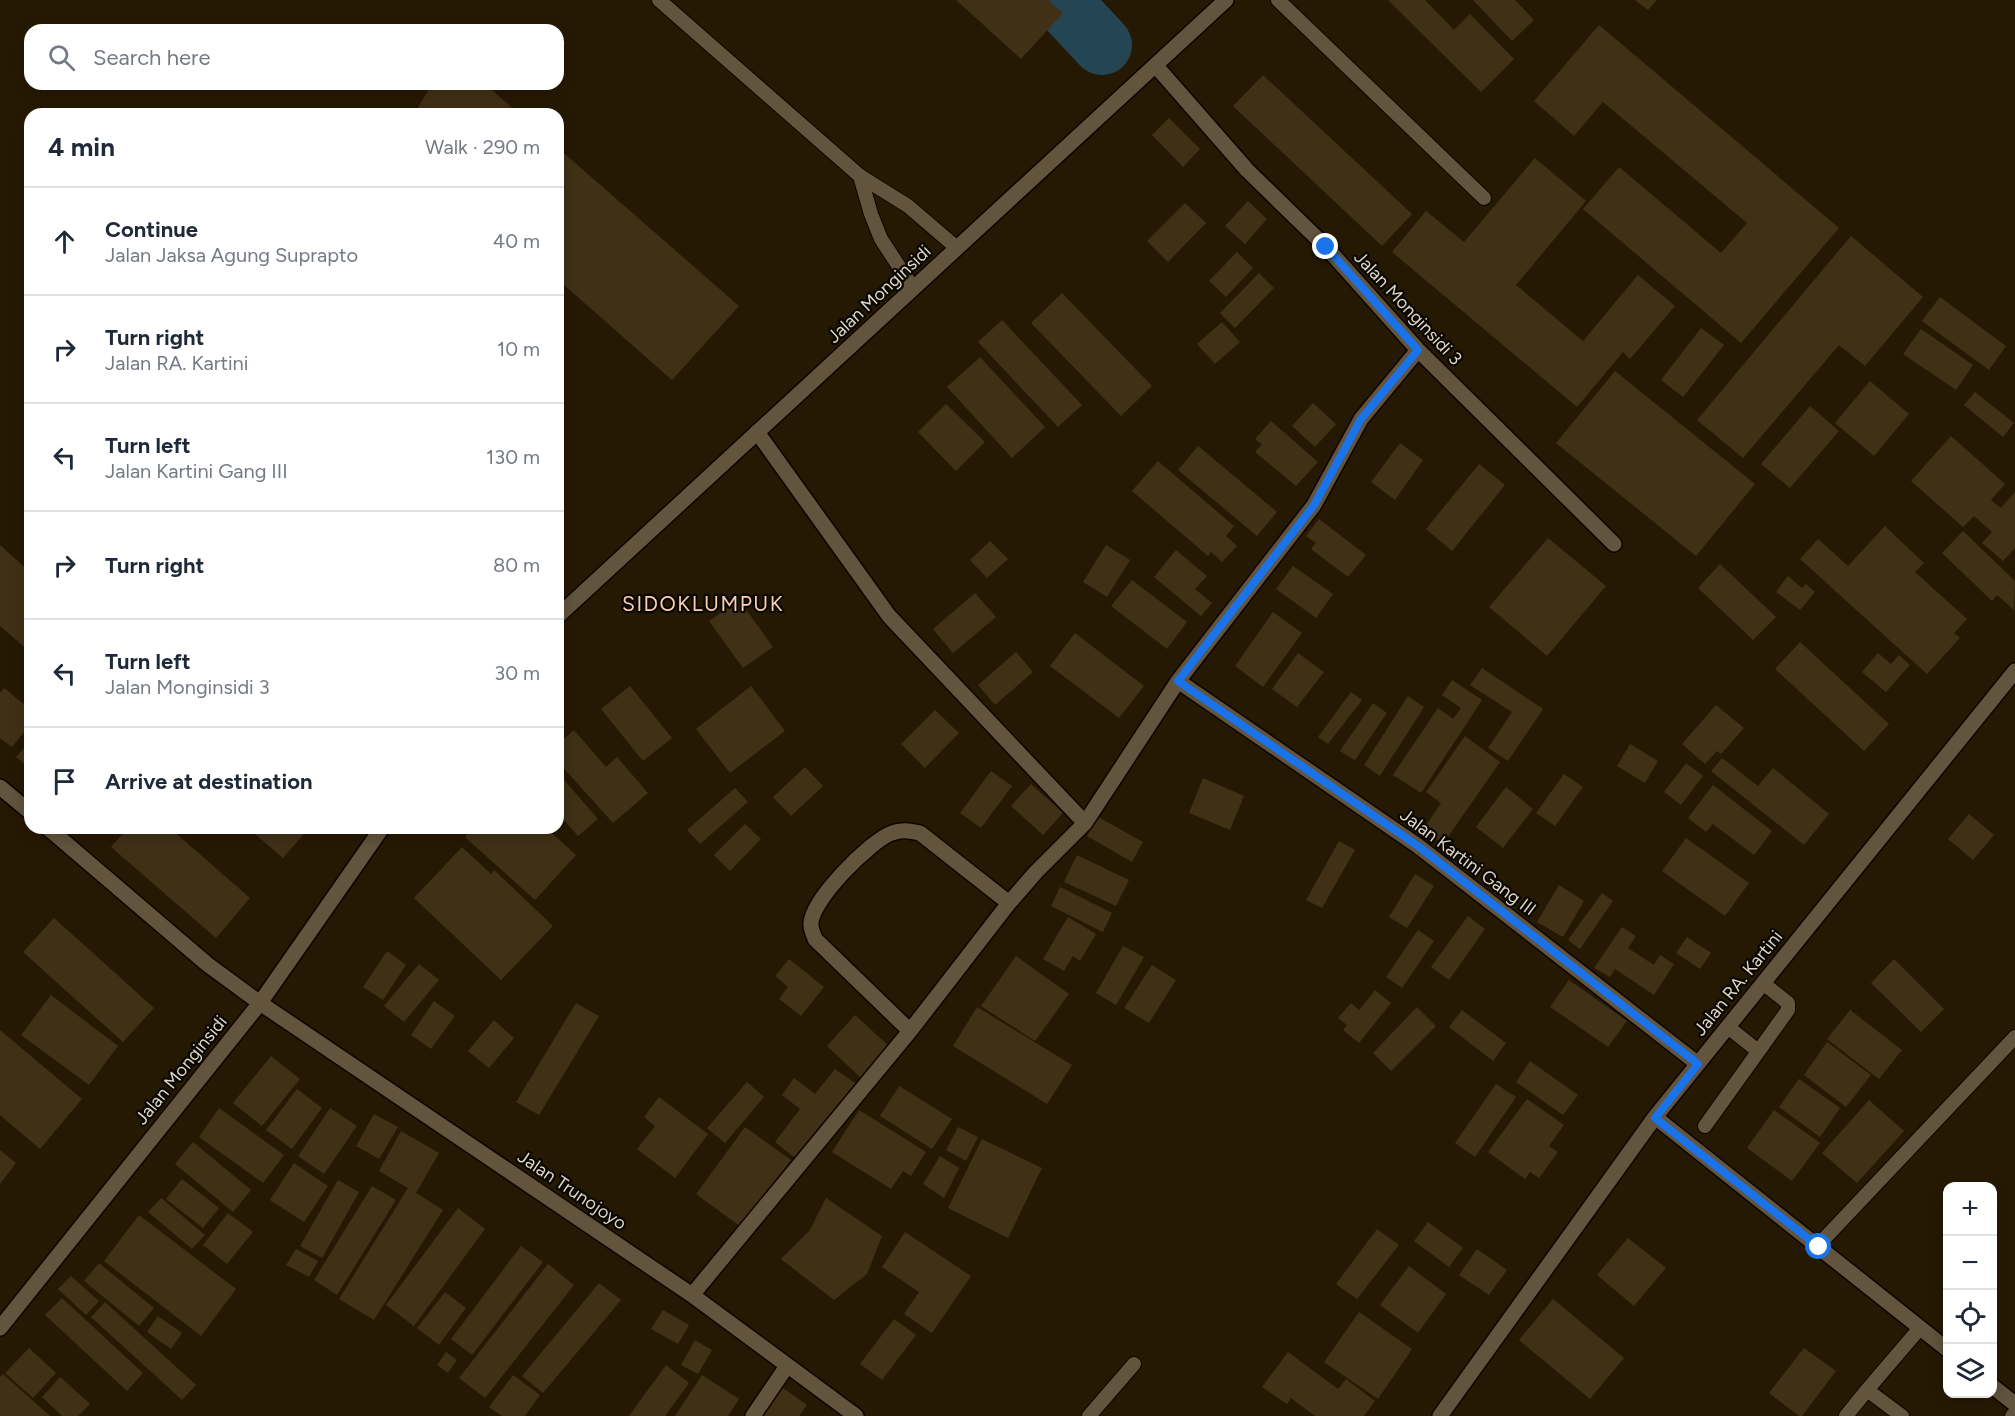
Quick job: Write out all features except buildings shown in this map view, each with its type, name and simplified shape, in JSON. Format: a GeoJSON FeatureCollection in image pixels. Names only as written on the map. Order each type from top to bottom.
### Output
{"type":"FeatureCollection","features":[{"type":"Feature","properties":{"kind":"street","name":"Jalan Monginsidi"},"geometry":{"type":"LineString","coordinates":[[564,610],[1226,0]]}},
{"type":"Feature","properties":{"kind":"street","name":"Jalan Monginsidi 3"},"geometry":{"type":"LineString","coordinates":[[1156,66],[1247,170],[1326,247],[1418,350],[1614,544]]}},
{"type":"Feature","properties":{"kind":"street"},"geometry":{"type":"LineString","coordinates":[[692,1295],[910,1031],[1009,903],[1085,823],[1178,681],[1314,505],[1361,419],[1418,350]]}},
{"type":"Feature","properties":{"kind":"street"},"geometry":{"type":"LineString","coordinates":[[758,432],[889,616],[1085,823]]}},
{"type":"Feature","properties":{"kind":"street","name":"Jalan RA. Kartini"},"geometry":{"type":"LineString","coordinates":[[1440,1416],[1655,1118],[2015,670]]}},
{"type":"Feature","properties":{"kind":"street","name":"Jalan Kartini Gang III"},"geometry":{"type":"LineString","coordinates":[[1178,681],[1418,846],[1698,1064]]}},
{"type":"Feature","properties":{"kind":"street"},"geometry":{"type":"LineString","coordinates":[[0,787],[24,807]]}},
{"type":"Feature","properties":{"kind":"street"},"geometry":{"type":"LineString","coordinates":[[910,1031],[816,939],[811,925],[812,917],[829,888],[864,851],[891,833],[908,830],[920,833],[1009,903]]}},
{"type":"Feature","properties":{"kind":"street","name":"Jalan Trunojoyo"},"geometry":{"type":"LineString","coordinates":[[55,834],[207,964],[260,1003],[692,1295],[856,1416]]}},
{"type":"Feature","properties":{"kind":"street","name":"Jalan Monginsidi"},"geometry":{"type":"LineString","coordinates":[[0,1328],[260,1003],[378,834]]}},
{"type":"Feature","properties":{"kind":"street"},"geometry":{"type":"LineString","coordinates":[[1655,1118],[1943,1347]]}},
{"type":"Feature","properties":{"kind":"street"},"geometry":{"type":"LineString","coordinates":[[753,1416],[787,1366]]}},
{"type":"Feature","properties":{"kind":"street"},"geometry":{"type":"LineString","coordinates":[[1997,1390],[2015,1404]]}},
{"type":"Feature","properties":{"kind":"lane"},"geometry":{"type":"LineString","coordinates":[[659,0],[860,176],[908,206],[957,248]]}},
{"type":"Feature","properties":{"kind":"lane"},"geometry":{"type":"LineString","coordinates":[[1278,0],[1484,198]]}},
{"type":"Feature","properties":{"kind":"lane"},"geometry":{"type":"LineString","coordinates":[[860,176],[881,239],[913,288]]}},
{"type":"Feature","properties":{"kind":"lane"},"geometry":{"type":"LineString","coordinates":[[1705,1126],[1789,1006],[1763,983]]}},
{"type":"Feature","properties":{"kind":"lane"},"geometry":{"type":"LineString","coordinates":[[1728,1027],[1758,1051]]}},
{"type":"Feature","properties":{"kind":"lane"},"geometry":{"type":"LineString","coordinates":[[1819,1247],[2015,1037]]}},
{"type":"Feature","properties":{"kind":"lane"},"geometry":{"type":"LineString","coordinates":[[1845,1416],[1920,1328]]}},
{"type":"Feature","properties":{"kind":"lane"},"geometry":{"type":"LineString","coordinates":[[1089,1416],[1134,1364]]}},
{"type":"Feature","properties":{"kind":"lane"},"geometry":{"type":"LineString","coordinates":[[1867,1390],[1902,1416]]}},
{"type":"Feature","properties":{"kind":"waterway"},"geometry":{"type":"LineString","coordinates":[[1060,0],[1102,45]]}},
{"type":"Feature","properties":{"kind":"district","name":"SIDOKLUMPUK"},"geometry":{"type":"Point","coordinates":[703,603]}},
{"type":"Feature","properties":{"kind":"route"},"geometry":{"type":"LineString","coordinates":[[1326,247],[1418,350],[1361,419],[1314,505],[1178,681],[1418,846],[1698,1064],[1655,1118],[1819,1247]]}}]}
